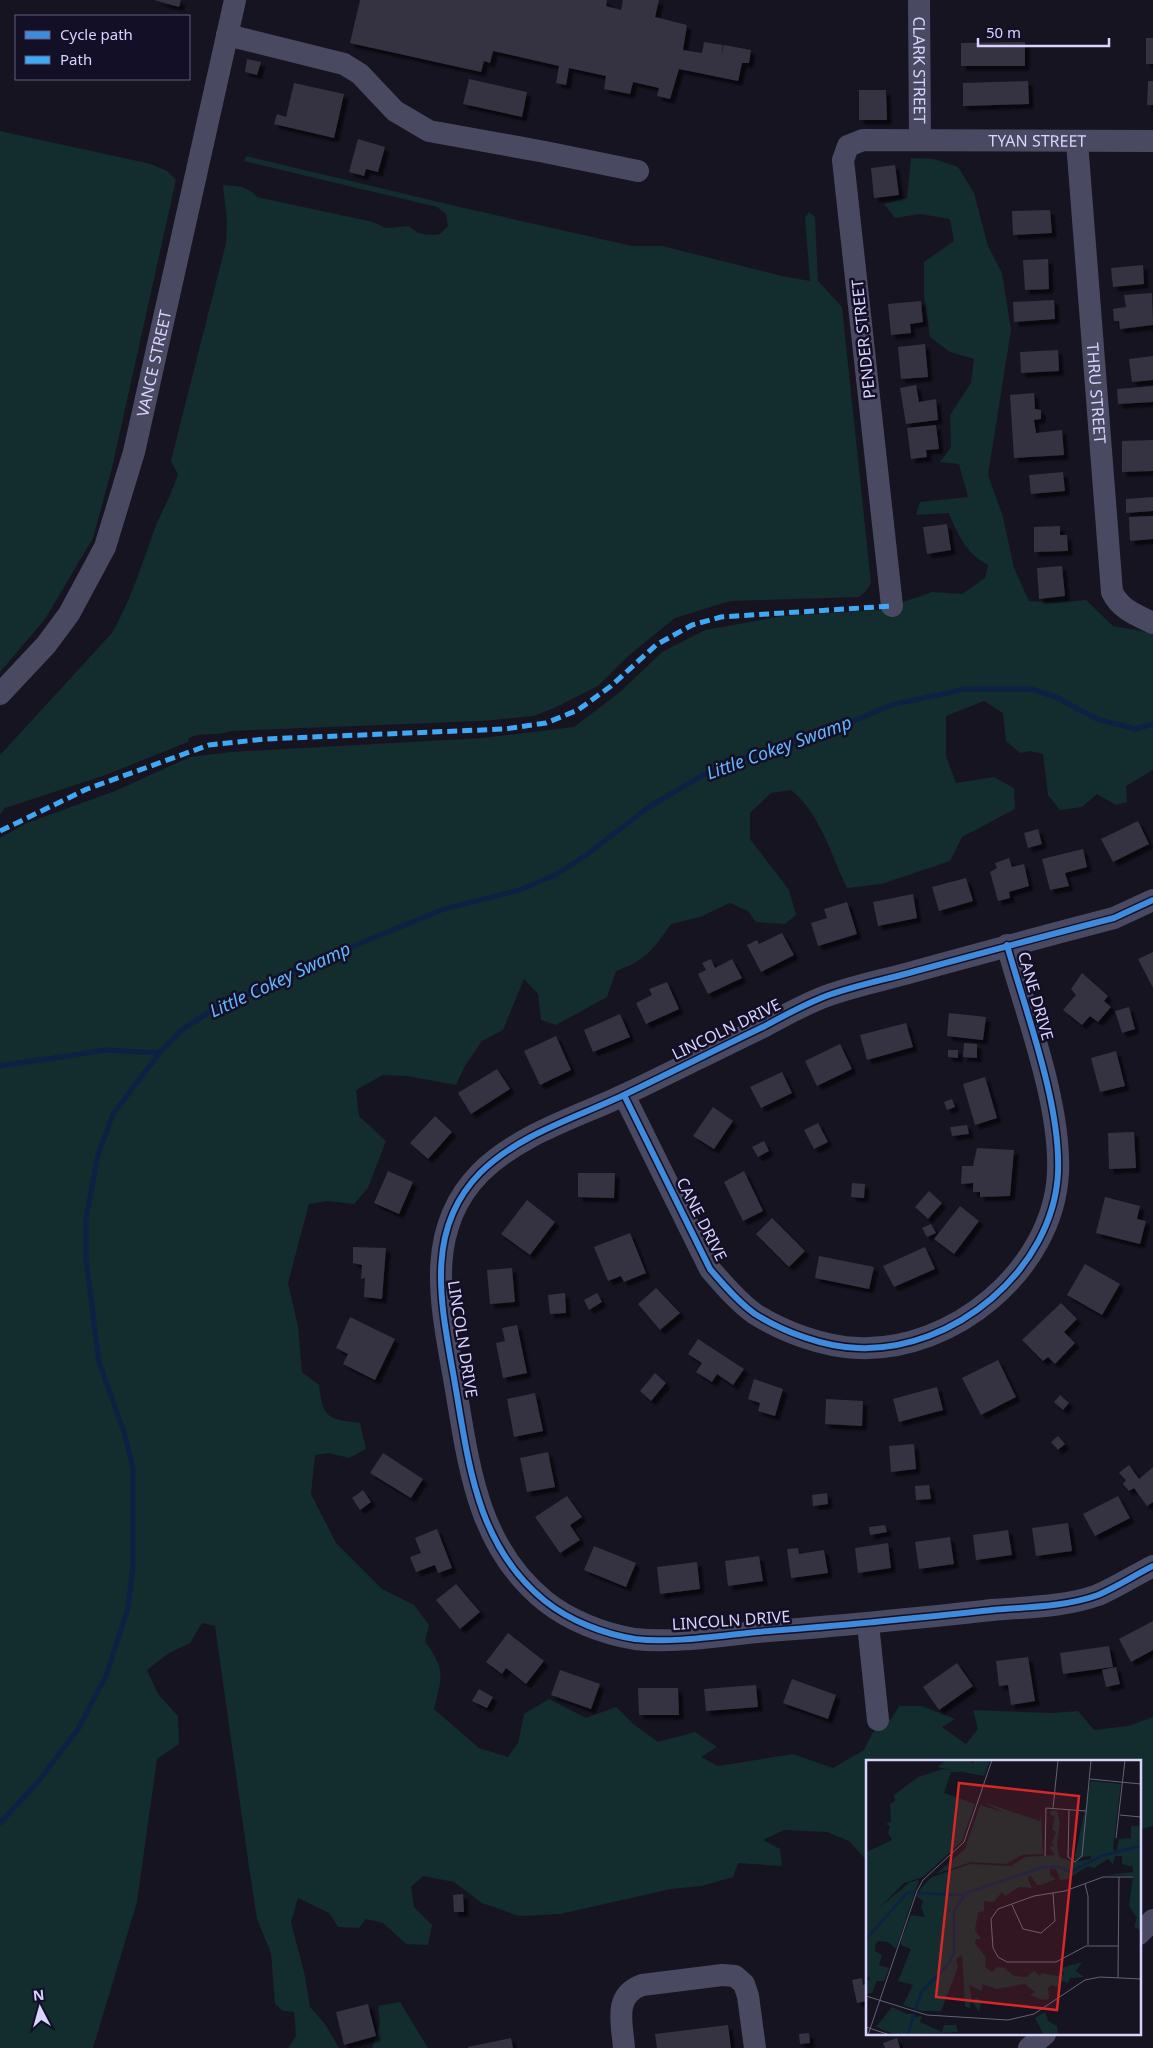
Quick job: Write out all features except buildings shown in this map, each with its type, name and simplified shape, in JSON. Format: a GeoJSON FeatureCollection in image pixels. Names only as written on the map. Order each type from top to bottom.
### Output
{"type":"FeatureCollection","features":[{"type":"Feature","properties":{"kind":"street","name":"VANCE STREET"},"geometry":{"type":"LineString","coordinates":[[0,694],[46,645],[69,614],[105,547],[134,452],[235,0]]}},
{"type":"Feature","properties":{"kind":"street","name":"CLARK STREET"},"geometry":{"type":"LineString","coordinates":[[919,0],[920,139]]}},
{"type":"Feature","properties":{"kind":"street"},"geometry":{"type":"LineString","coordinates":[[227,36],[344,64],[360,74],[395,111],[429,131],[638,171]]}},
{"type":"Feature","properties":{"kind":"street","name":"TYAN STREET"},"geometry":{"type":"LineString","coordinates":[[920,139],[1076,142],[1153,141]]}},
{"type":"Feature","properties":{"kind":"street","name":"PENDER STREET"},"geometry":{"type":"LineString","coordinates":[[892,606],[842,160],[848,146],[863,140],[920,139]]}},
{"type":"Feature","properties":{"kind":"street","name":"THRU STREET"},"geometry":{"type":"LineString","coordinates":[[1076,142],[1112,592],[1117,602],[1126,609],[1153,623]]}},
{"type":"Feature","properties":{"kind":"street","name":"LINCOLN DRIVE"},"geometry":{"type":"LineString","coordinates":[[1153,900],[1114,918],[823,997],[624,1095],[527,1140],[501,1155],[479,1174],[461,1197],[448,1223],[441,1248],[442,1308],[479,1505],[488,1529],[503,1557],[546,1602],[574,1620],[606,1632],[638,1639],[673,1639],[868,1624],[1063,1603],[1096,1595],[1153,1566]]}},
{"type":"Feature","properties":{"kind":"street","name":"CANE DRIVE"},"geometry":{"type":"LineString","coordinates":[[624,1095],[710,1268],[730,1292],[754,1313],[785,1329],[823,1342],[858,1348],[895,1345],[929,1335],[960,1322],[991,1301],[1016,1275],[1035,1247],[1050,1212],[1058,1174],[1056,1133],[1049,1091],[1007,946]]}},
{"type":"Feature","properties":{"kind":"street"},"geometry":{"type":"LineString","coordinates":[[868,1624],[878,1720]]}},
{"type":"Feature","properties":{"kind":"street"},"geometry":{"type":"LineString","coordinates":[[1140,1933],[1153,1920]]}},
{"type":"Feature","properties":{"kind":"street"},"geometry":{"type":"LineString","coordinates":[[624,2048],[621,2008],[624,1996],[632,1988],[642,1985],[722,1975],[735,1976],[744,1984],[755,2048]]}},
{"type":"Feature","properties":{"kind":"street"},"geometry":{"type":"LineString","coordinates":[[1030,2048],[1043,2036]]}},
{"type":"Feature","properties":{"kind":"green space"},"geometry":{"type":"Polygon","coordinates":[[[0,131],[151,164],[167,171],[176,180],[112,468],[93,538],[45,619],[0,672],[0,131]]]}},
{"type":"Feature","properties":{"kind":"green space"},"geometry":{"type":"Polygon","coordinates":[[[246,156],[632,246],[662,246],[782,276],[810,281],[805,218],[809,212],[815,217],[818,281],[842,307],[871,583],[866,591],[859,597],[730,601],[675,618],[627,657],[598,686],[552,709],[533,716],[482,721],[230,731],[220,734],[199,735],[189,738],[188,742],[103,776],[5,808],[0,815],[0,755],[112,633],[131,595],[155,528],[176,481],[178,474],[171,461],[226,243],[227,222],[223,185],[246,189],[257,197],[373,222],[386,228],[409,226],[420,233],[431,235],[440,234],[448,226],[446,214],[437,207],[244,161],[246,156]]]}},
{"type":"Feature","properties":{"kind":"green space"},"geometry":{"type":"Polygon","coordinates":[[[911,158],[934,159],[958,167],[974,193],[988,246],[1002,273],[1011,330],[988,475],[1003,517],[1014,568],[1029,601],[1054,603],[1086,600],[1113,626],[1153,633],[1153,770],[1126,786],[1127,802],[1116,805],[1097,794],[1082,807],[1060,810],[1048,795],[1043,754],[1030,751],[1020,753],[1006,741],[1003,713],[984,701],[946,716],[946,756],[956,783],[994,777],[1014,788],[1015,809],[962,837],[950,861],[881,884],[847,888],[824,835],[810,810],[791,790],[771,793],[750,813],[750,839],[789,890],[796,915],[785,924],[756,922],[748,911],[730,903],[700,917],[671,924],[648,953],[635,963],[616,971],[607,997],[556,1025],[541,1020],[538,994],[524,979],[503,1030],[482,1041],[465,1066],[456,1085],[407,1076],[383,1075],[356,1090],[359,1116],[386,1141],[368,1188],[354,1204],[328,1201],[309,1204],[288,1283],[298,1326],[302,1372],[319,1385],[325,1411],[329,1415],[341,1420],[360,1423],[366,1449],[349,1458],[329,1453],[315,1455],[311,1494],[336,1543],[382,1589],[414,1605],[429,1625],[425,1642],[436,1659],[440,1674],[439,1689],[434,1709],[479,1748],[508,1757],[518,1743],[524,1714],[549,1699],[586,1718],[616,1707],[632,1723],[658,1742],[695,1732],[717,1747],[701,1757],[718,1766],[793,1754],[833,1768],[864,1750],[873,1732],[892,1718],[899,1706],[922,1706],[955,1719],[942,1727],[966,1744],[978,1729],[973,1710],[1052,1713],[1078,1711],[1094,1730],[1128,1726],[1153,1717],[1153,1826],[1140,1830],[1140,1760],[866,1760],[866,1860],[849,1841],[827,1832],[784,1830],[763,1840],[780,1849],[782,1866],[738,1863],[733,1877],[702,1886],[671,1889],[560,1914],[519,1916],[482,1903],[454,1882],[423,1876],[411,1887],[414,1907],[432,1925],[428,1945],[406,1944],[383,1923],[366,1919],[359,1928],[338,1927],[329,1913],[298,1898],[291,1922],[305,1976],[310,2007],[325,2024],[339,2048],[288,2048],[296,2036],[294,2012],[283,2011],[275,2004],[271,1953],[257,1919],[215,1626],[202,1623],[190,1643],[169,1653],[147,1670],[158,1694],[178,1716],[179,1744],[157,1759],[137,1902],[93,2048],[0,2048],[0,838],[27,823],[115,791],[190,757],[231,752],[482,738],[574,727],[620,692],[662,652],[705,630],[783,616],[880,610],[932,592],[962,594],[985,578],[988,565],[974,555],[964,543],[949,513],[916,515],[920,502],[968,497],[959,464],[940,462],[951,447],[950,415],[971,383],[974,359],[950,352],[930,337],[924,296],[924,262],[954,241],[950,219],[920,214],[895,218],[884,204],[907,198],[911,158]]]}},
{"type":"Feature","properties":{"kind":"green space"},"geometry":{"type":"Polygon","coordinates":[[[400,2002],[428,2048],[372,2048],[380,2024],[378,2006],[400,2002]]]}},
{"type":"Feature","properties":{"kind":"waterway","name":"Little Cokey Swamp"},"geometry":{"type":"LineString","coordinates":[[0,1823],[37,1783],[78,1729],[106,1676],[128,1608],[133,1567],[133,1468],[124,1432],[99,1362],[86,1258],[86,1218],[98,1155],[113,1114],[161,1051],[183,1029],[217,1007],[274,983],[317,961],[444,909],[520,890],[555,875],[585,856],[650,806],[705,774],[751,755],[807,741],[891,705],[965,689],[1031,689],[1056,697],[1097,719],[1135,729],[1153,724]]}},
{"type":"Feature","properties":{"kind":"waterway"},"geometry":{"type":"LineString","coordinates":[[0,1066],[106,1050],[160,1053]]}},
{"type":"Feature","properties":{"kind":"marked path"},"geometry":{"type":"LineString","coordinates":[[0,831],[87,789],[209,745],[265,739],[505,729],[546,723],[578,710],[611,686],[656,645],[692,625],[721,617],[892,606]]}},
{"type":"Feature","properties":{"kind":"cycle path"},"geometry":{"type":"LineString","coordinates":[[1153,900],[1114,918],[821,998],[628,1093],[531,1136],[496,1159],[480,1173],[463,1194],[451,1217],[444,1241],[441,1265],[444,1316],[463,1432],[477,1494],[488,1524],[502,1552],[521,1578],[545,1601],[565,1615],[588,1626],[611,1634],[635,1639],[667,1640],[1045,1606],[1072,1602],[1098,1595],[1153,1566]]}},
{"type":"Feature","properties":{"kind":"cycle path"},"geometry":{"type":"LineString","coordinates":[[624,1095],[710,1269],[731,1293],[755,1314],[779,1327],[818,1342],[845,1347],[894,1346],[929,1336],[962,1320],[992,1298],[1018,1272],[1038,1242],[1052,1209],[1058,1173],[1054,1118],[1041,1059],[1007,945]]}}]}
